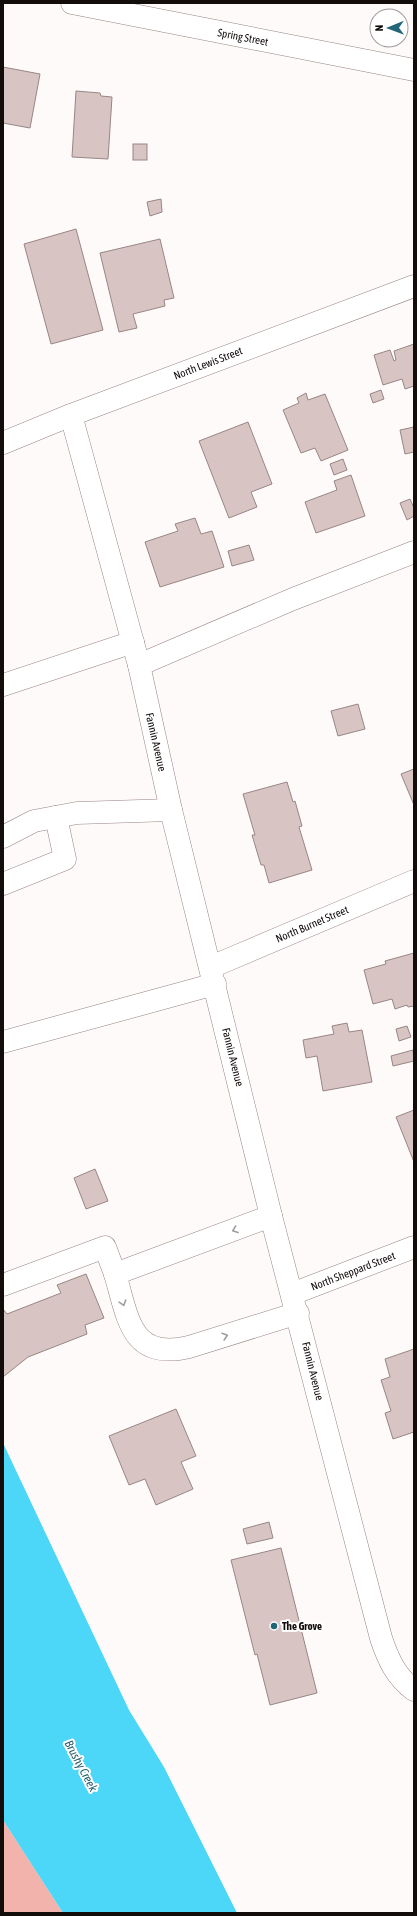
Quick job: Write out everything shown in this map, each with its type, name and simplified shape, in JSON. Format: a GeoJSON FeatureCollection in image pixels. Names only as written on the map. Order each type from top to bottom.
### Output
{"type":"FeatureCollection","features":[{"type":"Feature","properties":{"kind":"street","name":"Spring Street"},"geometry":{"type":"LineString","coordinates":[[72,3],[414,70]]}},
{"type":"Feature","properties":{"kind":"street","name":"North Lewis Street"},"geometry":{"type":"LineString","coordinates":[[3,443],[70,415],[414,286]]}},
{"type":"Feature","properties":{"kind":"street","name":"Fannin Avenue"},"geometry":{"type":"LineString","coordinates":[[70,415],[138,665],[171,810],[213,975],[271,1216],[381,1638],[388,1659],[397,1674],[414,1690]]}},
{"type":"Feature","properties":{"kind":"street"},"geometry":{"type":"LineString","coordinates":[[138,665],[293,599],[414,552]]}},
{"type":"Feature","properties":{"kind":"street"},"geometry":{"type":"LineString","coordinates":[[3,685],[132,642]]}},
{"type":"Feature","properties":{"kind":"street"},"geometry":{"type":"LineString","coordinates":[[3,837],[34,821],[56,817],[96,811],[171,810]]}},
{"type":"Feature","properties":{"kind":"street"},"geometry":{"type":"LineString","coordinates":[[3,884],[65,859],[56,817]]}},
{"type":"Feature","properties":{"kind":"street","name":"North Burnet Street"},"geometry":{"type":"LineString","coordinates":[[3,1042],[213,975],[414,881]]}},
{"type":"Feature","properties":{"kind":"street"},"geometry":{"type":"LineString","coordinates":[[115,1274],[271,1216]]}},
{"type":"Feature","properties":{"kind":"street","name":"North Sheppard Street"},"geometry":{"type":"LineString","coordinates":[[3,1285],[105,1247],[115,1274],[131,1329],[139,1338],[150,1345],[161,1349],[174,1350],[189,1347],[295,1304],[414,1247]]}},
{"type":"Feature","properties":{"kind":"shaded area"},"geometry":{"type":"Polygon","coordinates":[[[3,1820],[63,1913],[3,1913],[3,1820]]]}},
{"type":"Feature","properties":{"kind":"water","name":"Brushy Creek"},"geometry":{"type":"Polygon","coordinates":[[[3,1443],[129,1710],[164,1767],[237,1913],[63,1913],[3,1820],[3,1443]]]}},
{"type":"Feature","properties":{"kind":"building"},"geometry":{"type":"Polygon","coordinates":[[[3,67],[40,74],[30,128],[3,123],[3,67]]]}},
{"type":"Feature","properties":{"kind":"building"},"geometry":{"type":"Polygon","coordinates":[[[76,91],[100,93],[101,96],[112,97],[108,159],[72,157],[76,91]]]}},
{"type":"Feature","properties":{"kind":"building"},"geometry":{"type":"Polygon","coordinates":[[[133,144],[147,144],[147,160],[133,160],[133,144]]]}},
{"type":"Feature","properties":{"kind":"building"},"geometry":{"type":"Polygon","coordinates":[[[161,199],[162,212],[150,216],[147,202],[161,199]]]}},
{"type":"Feature","properties":{"kind":"building"},"geometry":{"type":"Polygon","coordinates":[[[76,229],[103,330],[51,344],[24,244],[76,229]]]}},
{"type":"Feature","properties":{"kind":"building"},"geometry":{"type":"Polygon","coordinates":[[[160,239],[174,298],[164,300],[165,306],[133,314],[137,328],[119,332],[100,253],[160,239]]]}},
{"type":"Feature","properties":{"kind":"building"},"geometry":{"type":"Polygon","coordinates":[[[414,344],[414,386],[405,389],[402,379],[383,385],[374,355],[390,350],[394,361],[396,360],[394,351],[414,344]]]}},
{"type":"Feature","properties":{"kind":"building"},"geometry":{"type":"Polygon","coordinates":[[[381,390],[384,399],[373,403],[370,394],[381,390]]]}},
{"type":"Feature","properties":{"kind":"building"},"geometry":{"type":"Polygon","coordinates":[[[306,393],[308,400],[325,394],[348,450],[321,461],[315,448],[301,453],[283,410],[299,403],[297,398],[306,393]]]}},
{"type":"Feature","properties":{"kind":"building"},"geometry":{"type":"Polygon","coordinates":[[[248,422],[272,484],[251,492],[257,507],[229,518],[199,441],[248,422]]]}},
{"type":"Feature","properties":{"kind":"building"},"geometry":{"type":"Polygon","coordinates":[[[414,427],[414,452],[405,454],[400,430],[414,427]]]}},
{"type":"Feature","properties":{"kind":"building"},"geometry":{"type":"Polygon","coordinates":[[[343,459],[347,470],[334,475],[330,464],[343,459]]]}},
{"type":"Feature","properties":{"kind":"building"},"geometry":{"type":"Polygon","coordinates":[[[351,475],[365,516],[316,533],[305,502],[337,490],[334,481],[351,475]]]}},
{"type":"Feature","properties":{"kind":"building"},"geometry":{"type":"Polygon","coordinates":[[[410,499],[414,508],[414,516],[407,520],[400,503],[410,499]]]}},
{"type":"Feature","properties":{"kind":"building"},"geometry":{"type":"Polygon","coordinates":[[[195,518],[201,534],[212,531],[224,567],[160,587],[145,542],[178,531],[175,524],[195,518]]]}},
{"type":"Feature","properties":{"kind":"building"},"geometry":{"type":"Polygon","coordinates":[[[249,545],[254,560],[232,566],[228,551],[249,545]]]}},
{"type":"Feature","properties":{"kind":"building"},"geometry":{"type":"Polygon","coordinates":[[[358,704],[365,729],[338,736],[331,711],[358,704]]]}},
{"type":"Feature","properties":{"kind":"building"},"geometry":{"type":"Polygon","coordinates":[[[414,769],[414,805],[401,774],[414,769]]]}},
{"type":"Feature","properties":{"kind":"building"},"geometry":{"type":"Polygon","coordinates":[[[287,782],[293,802],[295,801],[302,826],[299,827],[312,870],[269,883],[264,865],[261,865],[252,835],[255,835],[243,794],[287,782]]]}},
{"type":"Feature","properties":{"kind":"building"},"geometry":{"type":"Polygon","coordinates":[[[414,953],[414,1006],[408,1007],[407,1005],[395,1009],[392,999],[373,1004],[364,970],[386,964],[385,961],[414,953]]]}},
{"type":"Feature","properties":{"kind":"building"},"geometry":{"type":"Polygon","coordinates":[[[347,1023],[349,1032],[362,1030],[372,1082],[323,1091],[317,1056],[306,1058],[303,1040],[334,1034],[332,1026],[347,1023]]]}},
{"type":"Feature","properties":{"kind":"building"},"geometry":{"type":"Polygon","coordinates":[[[407,1026],[411,1037],[399,1041],[396,1029],[407,1026]]]}},
{"type":"Feature","properties":{"kind":"building"},"geometry":{"type":"Polygon","coordinates":[[[413,1050],[414,1061],[393,1066],[391,1056],[413,1050]]]}},
{"type":"Feature","properties":{"kind":"building"},"geometry":{"type":"Polygon","coordinates":[[[414,1110],[414,1162],[396,1117],[414,1110]]]}},
{"type":"Feature","properties":{"kind":"building"},"geometry":{"type":"Polygon","coordinates":[[[95,1169],[108,1201],[86,1209],[74,1178],[95,1169]]]}},
{"type":"Feature","properties":{"kind":"building"},"geometry":{"type":"Polygon","coordinates":[[[86,1274],[104,1318],[85,1325],[87,1334],[28,1357],[3,1377],[3,1309],[7,1314],[61,1293],[57,1285],[86,1274]]]}},
{"type":"Feature","properties":{"kind":"building"},"geometry":{"type":"Polygon","coordinates":[[[414,1349],[414,1432],[393,1439],[385,1413],[391,1411],[381,1380],[390,1377],[385,1359],[414,1349]]]}},
{"type":"Feature","properties":{"kind":"building"},"geometry":{"type":"Polygon","coordinates":[[[176,1409],[196,1456],[181,1462],[193,1489],[156,1505],[145,1479],[129,1485],[109,1436],[176,1409]]]}},
{"type":"Feature","properties":{"kind":"building"},"geometry":{"type":"Polygon","coordinates":[[[269,1522],[273,1538],[247,1544],[243,1529],[269,1522]]]}},
{"type":"Feature","properties":{"kind":"building","name":"The Grove"},"geometry":{"type":"Polygon","coordinates":[[[281,1548],[317,1693],[270,1705],[257,1654],[255,1655],[231,1560],[281,1548]]]}},
{"type":"Feature","properties":{"kind":"place","name":"The Grove"},"geometry":{"type":"Point","coordinates":[274,1626]}}]}
